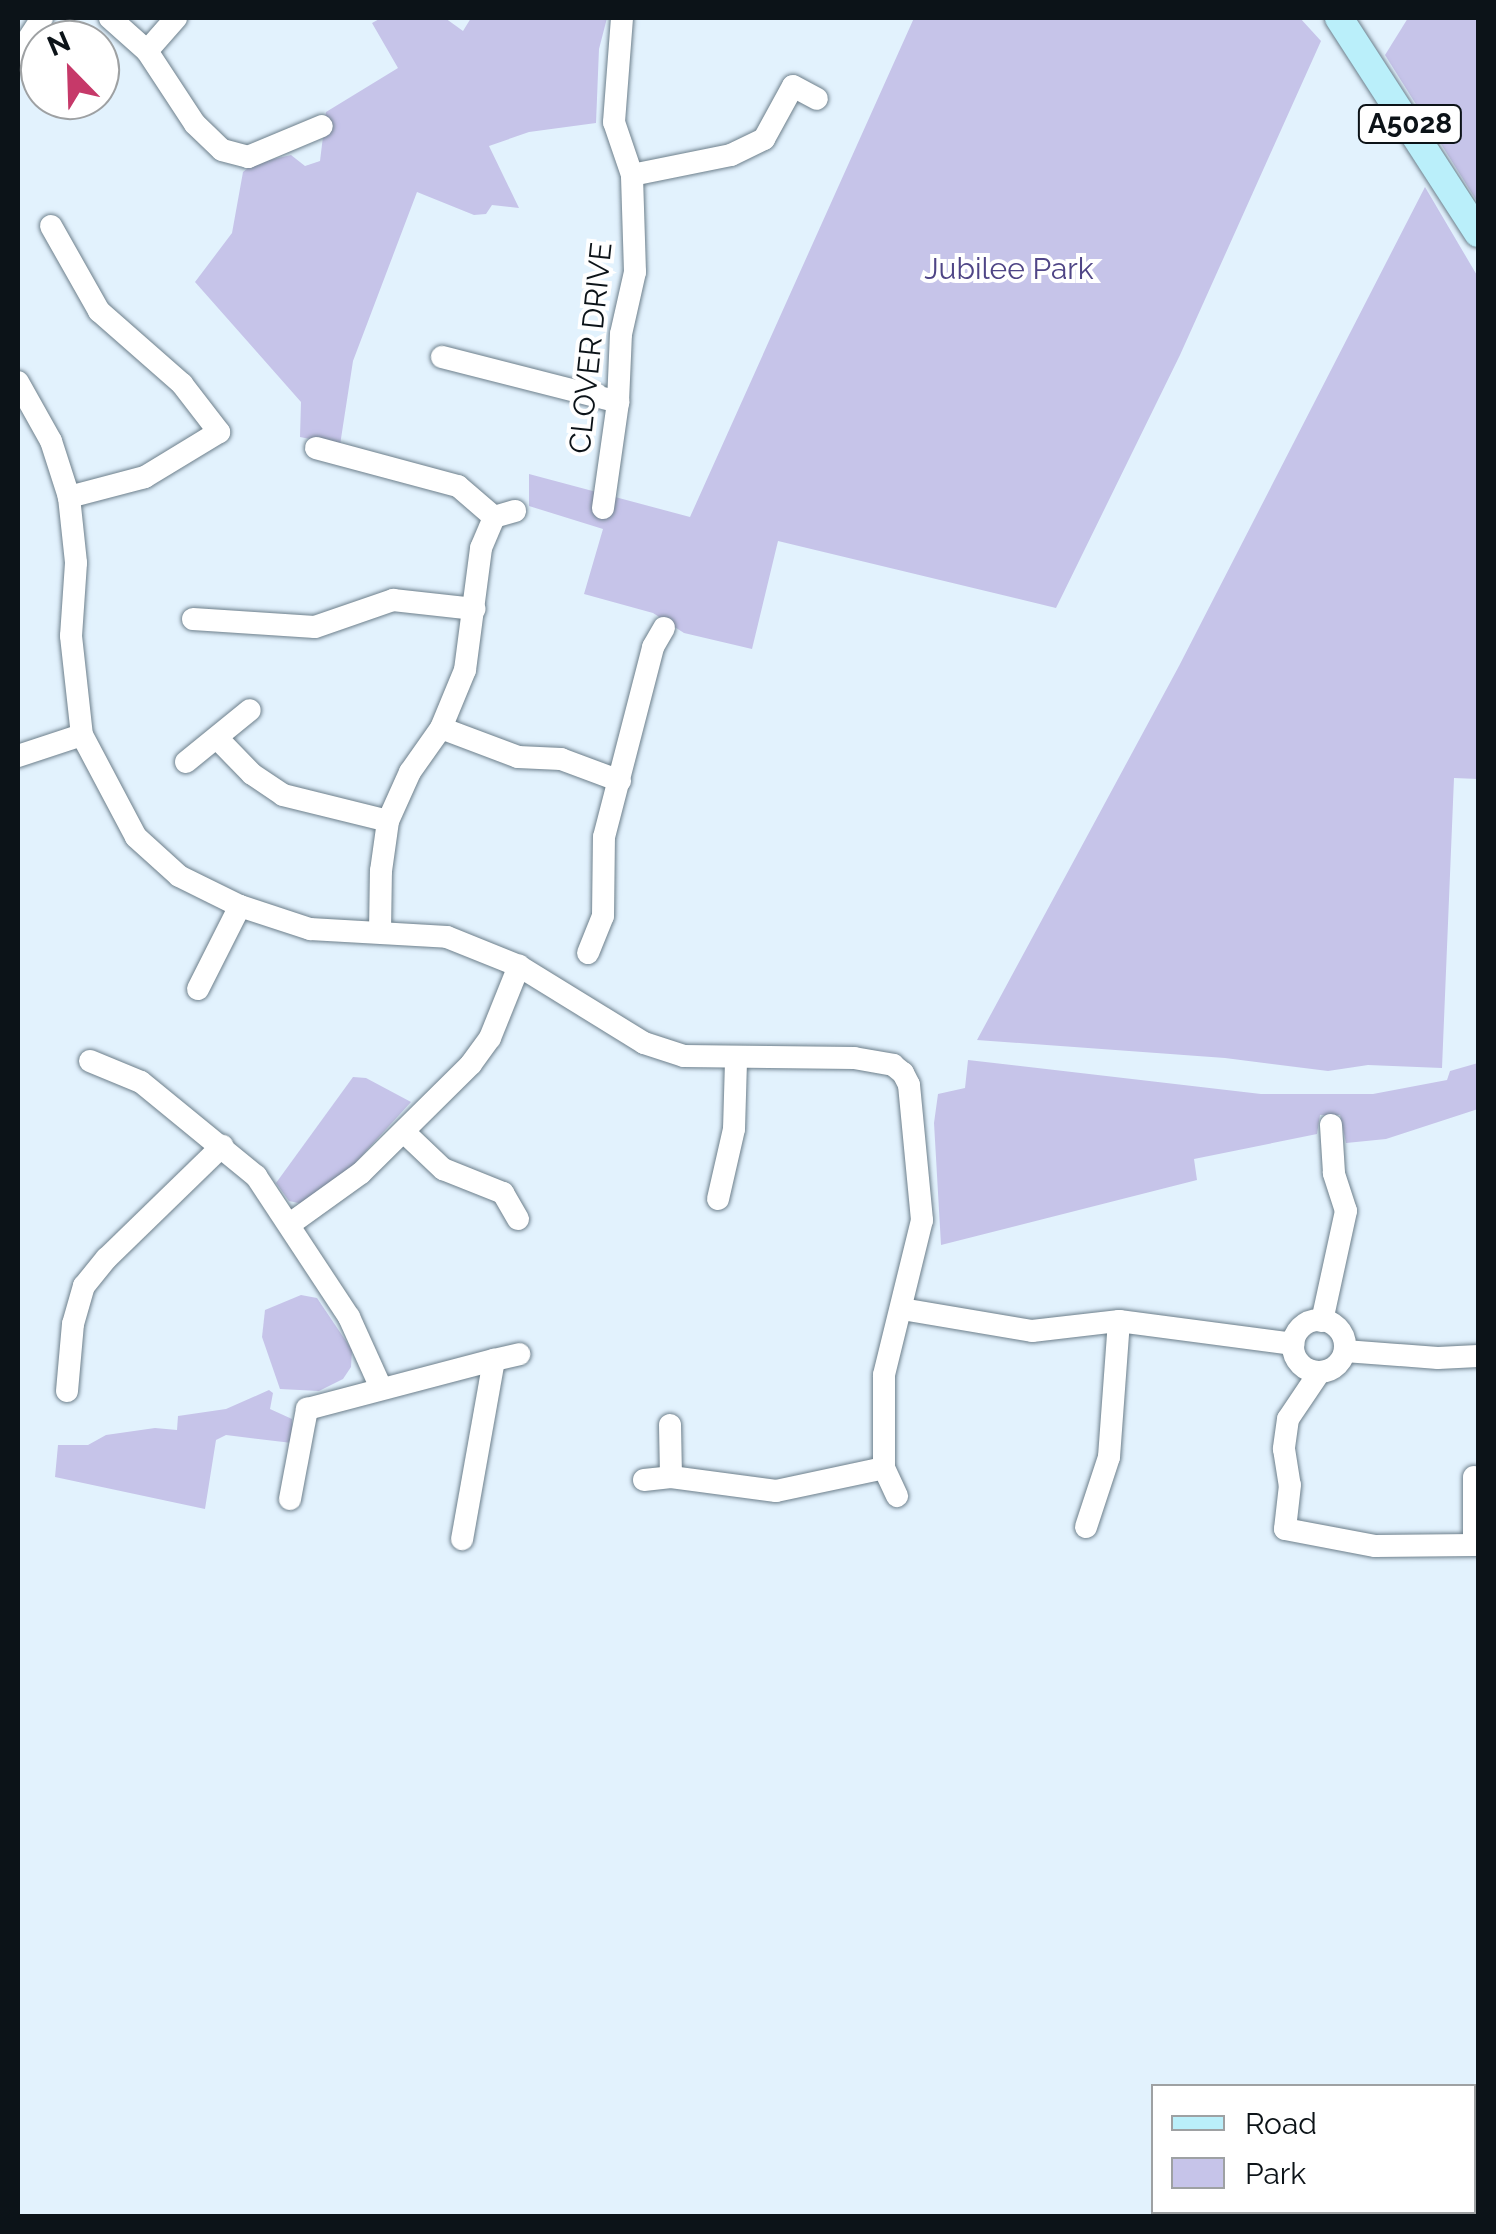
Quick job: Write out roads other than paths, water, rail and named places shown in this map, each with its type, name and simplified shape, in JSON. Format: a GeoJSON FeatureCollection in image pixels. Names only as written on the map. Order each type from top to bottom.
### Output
{"type":"FeatureCollection","features":[{"type":"Feature","properties":{"kind":"main road","name":"A5028"},"geometry":{"type":"LineString","coordinates":[[1339,18],[1478,233]]}},
{"type":"Feature","properties":{"kind":"street"},"geometry":{"type":"LineString","coordinates":[[18,54],[42,18]]}},
{"type":"Feature","properties":{"kind":"street"},"geometry":{"type":"LineString","coordinates":[[110,18],[146,51],[196,124],[222,150],[248,157],[322,126]]}},
{"type":"Feature","properties":{"kind":"street"},"geometry":{"type":"LineString","coordinates":[[146,51],[176,18]]}},
{"type":"Feature","properties":{"kind":"street","name":"CLOVER DRIVE"},"geometry":{"type":"LineString","coordinates":[[604,508],[618,402],[621,334],[635,272],[632,175],[614,122],[622,18]]}},
{"type":"Feature","properties":{"kind":"street"},"geometry":{"type":"LineString","coordinates":[[632,175],[731,155],[764,139],[794,86],[817,99]]}},
{"type":"Feature","properties":{"kind":"street"},"geometry":{"type":"LineString","coordinates":[[51,226],[98,311],[182,384],[236,449]]}},
{"type":"Feature","properties":{"kind":"street"},"geometry":{"type":"LineString","coordinates":[[442,357],[618,402]]}},
{"type":"Feature","properties":{"kind":"street"},"geometry":{"type":"LineString","coordinates":[[18,382],[51,442],[70,497],[76,563],[70,636],[82,735],[136,837],[180,876],[240,906],[310,930],[448,937],[519,966],[644,1043],[684,1056],[736,1060],[803,1054],[893,1065],[903,1073],[909,1085],[922,1220],[884,1375],[884,1468],[897,1496]]}},
{"type":"Feature","properties":{"kind":"street"},"geometry":{"type":"LineString","coordinates":[[70,497],[145,477],[219,432]]}},
{"type":"Feature","properties":{"kind":"street"},"geometry":{"type":"LineString","coordinates":[[316,448],[458,486],[504,514],[480,548],[466,670],[441,728],[410,772],[388,821],[381,871],[380,932]]}},
{"type":"Feature","properties":{"kind":"street"},"geometry":{"type":"LineString","coordinates":[[193,618],[315,627],[393,600],[475,609]]}},
{"type":"Feature","properties":{"kind":"street"},"geometry":{"type":"LineString","coordinates":[[588,953],[603,916],[604,837],[653,647],[664,628]]}},
{"type":"Feature","properties":{"kind":"street"},"geometry":{"type":"LineString","coordinates":[[186,762],[250,710]]}},
{"type":"Feature","properties":{"kind":"street"},"geometry":{"type":"LineString","coordinates":[[441,728],[518,757],[562,759],[620,781]]}},
{"type":"Feature","properties":{"kind":"street"},"geometry":{"type":"LineString","coordinates":[[18,756],[82,735]]}},
{"type":"Feature","properties":{"kind":"street"},"geometry":{"type":"LineString","coordinates":[[217,738],[252,774],[283,794],[388,821]]}},
{"type":"Feature","properties":{"kind":"street"},"geometry":{"type":"LineString","coordinates":[[198,989],[240,906]]}},
{"type":"Feature","properties":{"kind":"street"},"geometry":{"type":"LineString","coordinates":[[290,1224],[361,1173],[490,1038],[519,966]]}},
{"type":"Feature","properties":{"kind":"street"},"geometry":{"type":"LineString","coordinates":[[718,1199],[734,1129],[736,1060]]}},
{"type":"Feature","properties":{"kind":"street"},"geometry":{"type":"LineString","coordinates":[[90,1061],[141,1082],[256,1176],[349,1317],[381,1388]]}},
{"type":"Feature","properties":{"kind":"street"},"geometry":{"type":"LineString","coordinates":[[1322,1321],[1346,1211],[1334,1173],[1331,1125]]}},
{"type":"Feature","properties":{"kind":"street"},"geometry":{"type":"LineString","coordinates":[[404,1132],[442,1168],[503,1193],[518,1219]]}},
{"type":"Feature","properties":{"kind":"street"},"geometry":{"type":"LineString","coordinates":[[67,1391],[73,1324],[84,1286],[107,1258],[222,1146]]}},
{"type":"Feature","properties":{"kind":"street"},"geometry":{"type":"LineString","coordinates":[[902,1309],[1032,1331],[1119,1320],[1293,1344]]}},
{"type":"Feature","properties":{"kind":"street"},"geometry":{"type":"LineString","coordinates":[[1086,1527],[1108,1457],[1119,1320]]}},
{"type":"Feature","properties":{"kind":"street"},"geometry":{"type":"LineString","coordinates":[[1318,1372],[1302,1366],[1293,1344],[1300,1328],[1322,1321],[1338,1329],[1345,1351],[1336,1366],[1318,1372],[1288,1418],[1284,1449],[1290,1485],[1284,1529],[1375,1546],[1474,1546],[1474,1476]]}},
{"type":"Feature","properties":{"kind":"street"},"geometry":{"type":"LineString","coordinates":[[1345,1351],[1438,1358],[1478,1356]]}},
{"type":"Feature","properties":{"kind":"street"},"geometry":{"type":"LineString","coordinates":[[290,1499],[307,1409],[519,1354]]}},
{"type":"Feature","properties":{"kind":"street"},"geometry":{"type":"LineString","coordinates":[[462,1539],[494,1360]]}},
{"type":"Feature","properties":{"kind":"street"},"geometry":{"type":"LineString","coordinates":[[670,1425],[671,1477]]}},
{"type":"Feature","properties":{"kind":"street"},"geometry":{"type":"LineString","coordinates":[[644,1480],[671,1477],[776,1491],[884,1468]]}},
{"type":"Feature","properties":{"kind":"park label","name":"Jubilee Park"},"geometry":{"type":"Point","coordinates":[1009,269]}}]}
